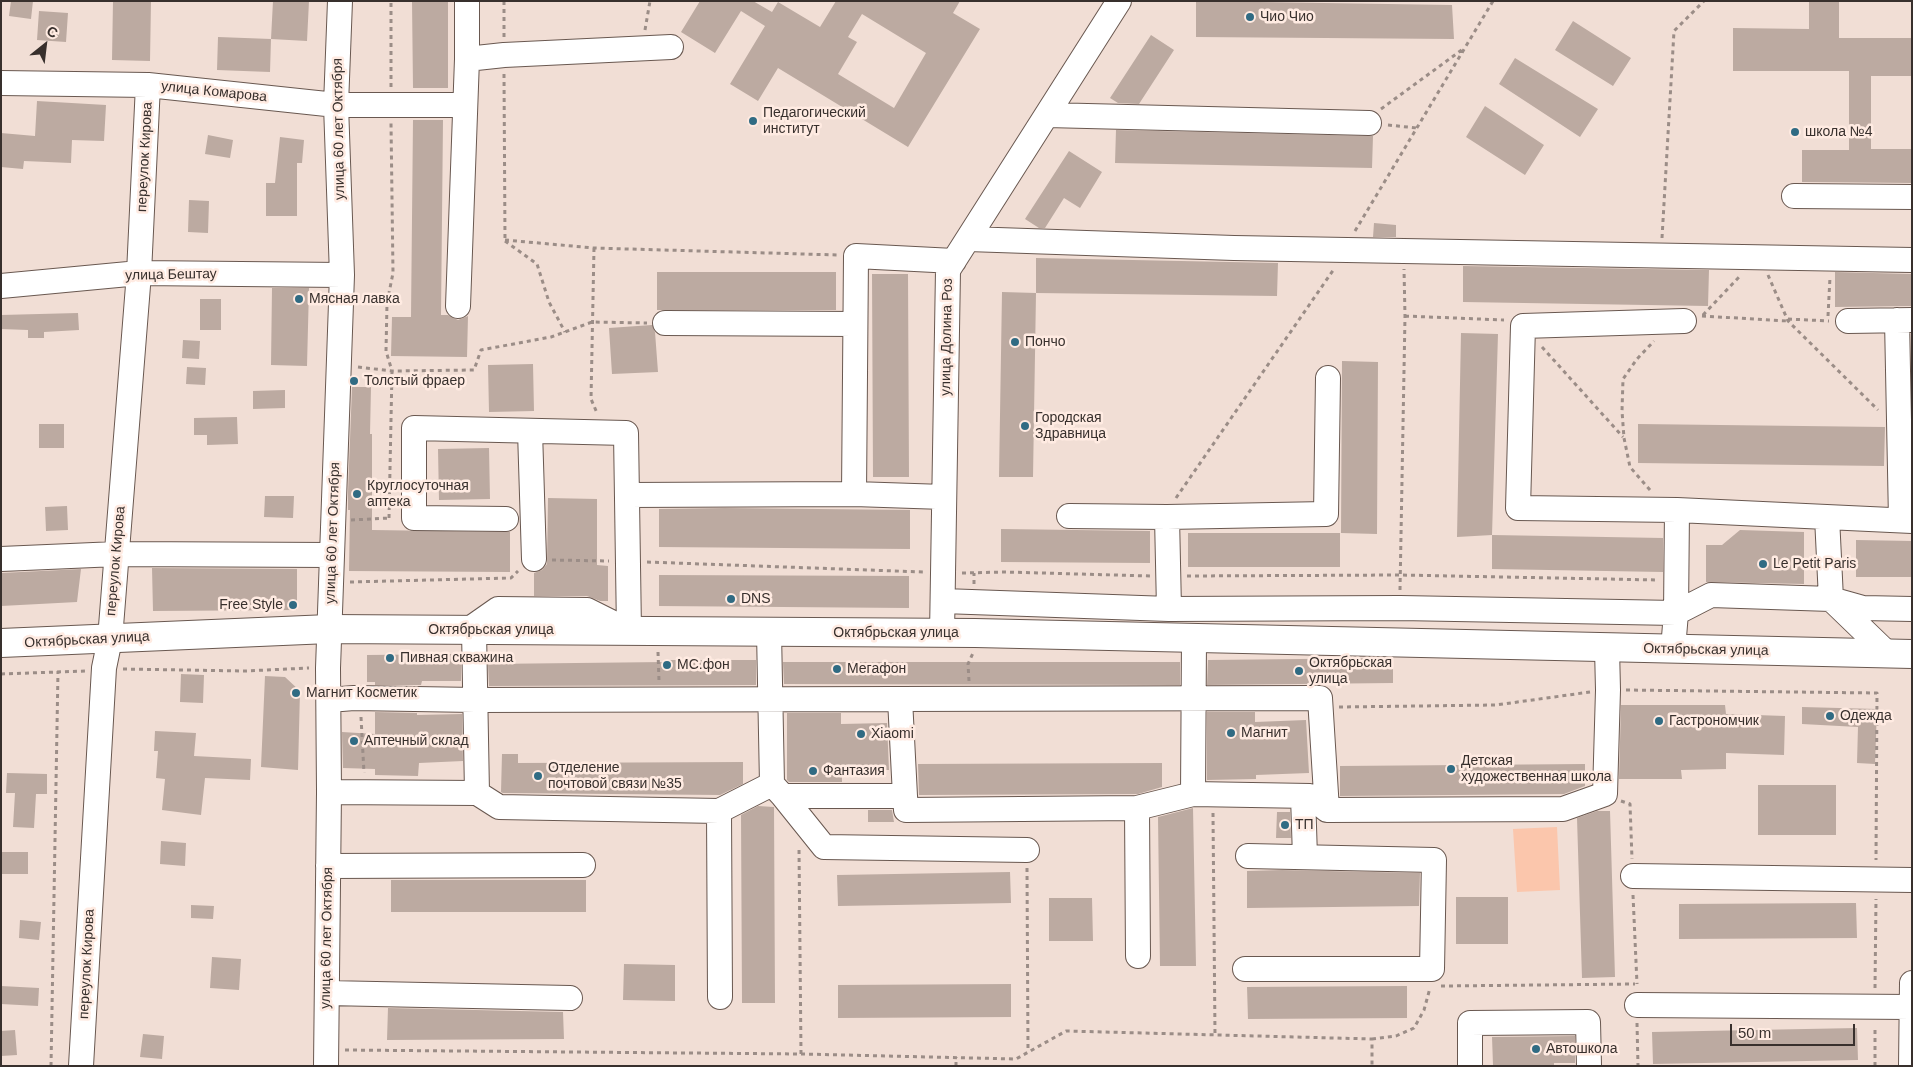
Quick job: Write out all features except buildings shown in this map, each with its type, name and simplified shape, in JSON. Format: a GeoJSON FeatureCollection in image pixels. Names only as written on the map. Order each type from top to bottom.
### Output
{"type":"FeatureCollection","features":[{"type":"Feature","properties":{"kind":"main road","name":"Октябрьская улица"},"geometry":{"type":"LineString","coordinates":[[1,643],[329,629],[994,633],[1899,654]]}},
{"type":"Feature","properties":{"kind":"street","name":"улица 60 лет Октября"},"geometry":{"type":"LineString","coordinates":[[326,1058],[329,792],[328,668],[342,275],[336,105],[340,1]]}},
{"type":"Feature","properties":{"kind":"street"},"geometry":{"type":"LineString","coordinates":[[458,306],[467,59],[467,1]]}},
{"type":"Feature","properties":{"kind":"street","name":"улица Долина Роз"},"geometry":{"type":"LineString","coordinates":[[942,634],[948,270],[1120,1]]}},
{"type":"Feature","properties":{"kind":"street"},"geometry":{"type":"LineString","coordinates":[[467,59],[504,55],[671,47]]}},
{"type":"Feature","properties":{"kind":"street","name":"улица Комарова"},"geometry":{"type":"LineString","coordinates":[[1,83],[148,85],[336,105],[465,105]]}},
{"type":"Feature","properties":{"kind":"street","name":"переулок Кирова"},"geometry":{"type":"LineString","coordinates":[[81,1066],[104,668],[110,639],[139,273],[148,85]]}},
{"type":"Feature","properties":{"kind":"street"},"geometry":{"type":"LineString","coordinates":[[1047,115],[1369,124]]}},
{"type":"Feature","properties":{"kind":"street"},"geometry":{"type":"LineString","coordinates":[[1794,196],[1912,197]]}},
{"type":"Feature","properties":{"kind":"street"},"geometry":{"type":"LineString","coordinates":[[968,239],[1347,250],[1912,260]]}},
{"type":"Feature","properties":{"kind":"street"},"geometry":{"type":"LineString","coordinates":[[854,494],[856,256],[954,261]]}},
{"type":"Feature","properties":{"kind":"street","name":"улица Бештау"},"geometry":{"type":"LineString","coordinates":[[1,286],[139,273],[342,275]]}},
{"type":"Feature","properties":{"kind":"street"},"geometry":{"type":"LineString","coordinates":[[1692,319],[1523,326],[1518,508],[1677,510],[1906,521],[1899,429],[1904,320],[1838,321]]}},
{"type":"Feature","properties":{"kind":"street"},"geometry":{"type":"LineString","coordinates":[[665,323],[855,324]]}},
{"type":"Feature","properties":{"kind":"street"},"geometry":{"type":"LineString","coordinates":[[1069,516],[1167,517],[1326,514],[1328,378]]}},
{"type":"Feature","properties":{"kind":"street"},"geometry":{"type":"LineString","coordinates":[[506,519],[414,518],[414,428],[626,433],[629,631]]}},
{"type":"Feature","properties":{"kind":"street"},"geometry":{"type":"LineString","coordinates":[[530,431],[534,559]]}},
{"type":"Feature","properties":{"kind":"street"},"geometry":{"type":"LineString","coordinates":[[627,495],[854,494],[944,497]]}},
{"type":"Feature","properties":{"kind":"street"},"geometry":{"type":"LineString","coordinates":[[1673,649],[1676,613],[1677,510]]}},
{"type":"Feature","properties":{"kind":"street"},"geometry":{"type":"LineString","coordinates":[[1167,517],[1169,609]]}},
{"type":"Feature","properties":{"kind":"street"},"geometry":{"type":"LineString","coordinates":[[1827,517],[1831,599],[1899,654]]}},
{"type":"Feature","properties":{"kind":"street"},"geometry":{"type":"LineString","coordinates":[[1,559],[117,554],[332,555]]}},
{"type":"Feature","properties":{"kind":"street"},"geometry":{"type":"LineString","coordinates":[[942,601],[1169,609],[1400,608],[1676,613],[1711,595],[1831,599],[1863,608],[1912,609]]}},
{"type":"Feature","properties":{"kind":"street"},"geometry":{"type":"LineString","coordinates":[[471,630],[477,793]]}},
{"type":"Feature","properties":{"kind":"street"},"geometry":{"type":"LineString","coordinates":[[769,632],[770,699],[778,790],[824,847],[1027,850]]}},
{"type":"Feature","properties":{"kind":"street"},"geometry":{"type":"LineString","coordinates":[[1194,639],[1194,698],[1203,794]]}},
{"type":"Feature","properties":{"kind":"street"},"geometry":{"type":"LineString","coordinates":[[900,699],[906,810],[1137,808],[1203,794],[1310,796],[1327,810],[1563,809],[1605,794],[1608,690],[1607,648]]}},
{"type":"Feature","properties":{"kind":"street"},"geometry":{"type":"LineString","coordinates":[[329,700],[354,698],[475,700],[1320,698],[1327,810]]}},
{"type":"Feature","properties":{"kind":"street"},"geometry":{"type":"LineString","coordinates":[[329,792],[477,793],[499,807],[719,811],[778,790],[905,796]]}},
{"type":"Feature","properties":{"kind":"street"},"geometry":{"type":"LineString","coordinates":[[1303,796],[1305,857]]}},
{"type":"Feature","properties":{"kind":"street"},"geometry":{"type":"LineString","coordinates":[[1137,808],[1138,956]]}},
{"type":"Feature","properties":{"kind":"street"},"geometry":{"type":"LineString","coordinates":[[719,811],[720,997]]}},
{"type":"Feature","properties":{"kind":"street"},"geometry":{"type":"LineString","coordinates":[[1245,969],[1431,978],[1434,860],[1248,856]]}},
{"type":"Feature","properties":{"kind":"street"},"geometry":{"type":"LineString","coordinates":[[328,866],[583,864]]}},
{"type":"Feature","properties":{"kind":"street"},"geometry":{"type":"LineString","coordinates":[[1633,876],[1912,880]]}},
{"type":"Feature","properties":{"kind":"street"},"geometry":{"type":"LineString","coordinates":[[1911,1066],[1912,984]]}},
{"type":"Feature","properties":{"kind":"street"},"geometry":{"type":"LineString","coordinates":[[327,993],[570,998]]}},
{"type":"Feature","properties":{"kind":"street"},"geometry":{"type":"LineString","coordinates":[[1637,1005],[1911,1007]]}},
{"type":"Feature","properties":{"kind":"street"},"geometry":{"type":"LineString","coordinates":[[1470,1066],[1470,1023],[1588,1022],[1589,1066]]}},
{"type":"Feature","properties":{"kind":"path"},"geometry":{"type":"LineString","coordinates":[[333,521],[389,518],[392,371],[386,351],[387,303],[393,273],[391,1]]}},
{"type":"Feature","properties":{"kind":"path"},"geometry":{"type":"LineString","coordinates":[[504,1],[505,240]]}},
{"type":"Feature","properties":{"kind":"path"},"geometry":{"type":"LineString","coordinates":[[642,48],[650,1]]}},
{"type":"Feature","properties":{"kind":"path"},"geometry":{"type":"LineString","coordinates":[[1167,517],[1170,507],[1347,250],[1349,242],[1493,1]]}},
{"type":"Feature","properties":{"kind":"path"},"geometry":{"type":"LineString","coordinates":[[1661,256],[1674,30],[1704,1]]}},
{"type":"Feature","properties":{"kind":"path"},"geometry":{"type":"LineString","coordinates":[[1417,128],[1369,124],[1376,113],[1465,47]]}},
{"type":"Feature","properties":{"kind":"path"},"geometry":{"type":"LineString","coordinates":[[505,240],[594,248],[856,256]]}},
{"type":"Feature","properties":{"kind":"path"},"geometry":{"type":"LineString","coordinates":[[505,240],[537,264],[549,302],[565,332]]}},
{"type":"Feature","properties":{"kind":"path"},"geometry":{"type":"LineString","coordinates":[[594,248],[591,399],[605,432]]}},
{"type":"Feature","properties":{"kind":"path"},"geometry":{"type":"LineString","coordinates":[[1400,608],[1405,251]]}},
{"type":"Feature","properties":{"kind":"path"},"geometry":{"type":"LineString","coordinates":[[1651,491],[1630,467],[1624,438],[1622,411],[1623,379],[1637,358],[1666,330],[1692,319],[1758,258],[1762,261],[1788,320],[1899,429]]}},
{"type":"Feature","properties":{"kind":"path"},"geometry":{"type":"LineString","coordinates":[[1692,319],[1838,321],[1832,259]]}},
{"type":"Feature","properties":{"kind":"path"},"geometry":{"type":"LineString","coordinates":[[392,371],[474,370],[481,350],[551,337],[592,322],[665,323]]}},
{"type":"Feature","properties":{"kind":"path"},"geometry":{"type":"LineString","coordinates":[[1,674],[76,672],[104,668],[245,671],[328,668]]}},
{"type":"Feature","properties":{"kind":"path"},"geometry":{"type":"LineString","coordinates":[[51,1066],[58,671]]}},
{"type":"Feature","properties":{"kind":"path"},"geometry":{"type":"LineString","coordinates":[[1608,690],[1877,693],[1875,1066]]}},
{"type":"Feature","properties":{"kind":"path"},"geometry":{"type":"LineString","coordinates":[[354,698],[360,703],[365,793]]}},
{"type":"Feature","properties":{"kind":"path"},"geometry":{"type":"LineString","coordinates":[[1203,794],[1215,1035]]}},
{"type":"Feature","properties":{"kind":"path"},"geometry":{"type":"LineString","coordinates":[[798,815],[802,1054]]}},
{"type":"Feature","properties":{"kind":"path"},"geometry":{"type":"LineString","coordinates":[[1027,850],[1028,1052]]}},
{"type":"Feature","properties":{"kind":"path"},"geometry":{"type":"LineString","coordinates":[[326,1058],[802,1054],[1016,1059],[1066,1031],[1372,1039],[1396,1036],[1414,1028],[1424,1010],[1431,978],[1637,984],[1638,1066]]}},
{"type":"Feature","properties":{"kind":"path"},"geometry":{"type":"LineString","coordinates":[[1372,1039],[1372,1066]]}},
{"type":"Feature","properties":{"kind":"path"},"geometry":{"type":"LineString","coordinates":[[956,1057],[956,1066]]}},
{"type":"Feature","properties":{"kind":"shaded area"},"geometry":{"type":"Polygon","coordinates":[[[1557,827],[1560,890],[1517,892],[1513,829],[1557,827]]]}},
{"type":"Feature","properties":{"kind":"place","name":"Чио Чио"},"geometry":{"type":"Point","coordinates":[1250,17]}},
{"type":"Feature","properties":{"kind":"place","name":"Педагогический институт"},"geometry":{"type":"Point","coordinates":[753,121]}},
{"type":"Feature","properties":{"kind":"place","name":"школа №4"},"geometry":{"type":"Point","coordinates":[1795,132]}},
{"type":"Feature","properties":{"kind":"place","name":"Мясная лавка"},"geometry":{"type":"Point","coordinates":[299,299]}},
{"type":"Feature","properties":{"kind":"place","name":"Пончо"},"geometry":{"type":"Point","coordinates":[1015,342]}},
{"type":"Feature","properties":{"kind":"place","name":"Толстый фраер"},"geometry":{"type":"Point","coordinates":[354,381]}},
{"type":"Feature","properties":{"kind":"place","name":"Городская Здравница"},"geometry":{"type":"Point","coordinates":[1025,426]}},
{"type":"Feature","properties":{"kind":"place","name":"Круглосуточная аптека"},"geometry":{"type":"Point","coordinates":[357,494]}},
{"type":"Feature","properties":{"kind":"place","name":"Le Petit Paris"},"geometry":{"type":"Point","coordinates":[1763,564]}},
{"type":"Feature","properties":{"kind":"place","name":"DNS"},"geometry":{"type":"Point","coordinates":[731,599]}},
{"type":"Feature","properties":{"kind":"place","name":"Free Style"},"geometry":{"type":"Point","coordinates":[293,605]}},
{"type":"Feature","properties":{"kind":"place","name":"Пивная скважина"},"geometry":{"type":"Point","coordinates":[390,658]}},
{"type":"Feature","properties":{"kind":"place","name":"МС.фон"},"geometry":{"type":"Point","coordinates":[667,665]}},
{"type":"Feature","properties":{"kind":"place","name":"Мегафон"},"geometry":{"type":"Point","coordinates":[837,669]}},
{"type":"Feature","properties":{"kind":"place","name":"Октябрьская улица"},"geometry":{"type":"Point","coordinates":[1299,671]}},
{"type":"Feature","properties":{"kind":"place","name":"Магнит Косметик"},"geometry":{"type":"Point","coordinates":[296,693]}},
{"type":"Feature","properties":{"kind":"place","name":"Одежда"},"geometry":{"type":"Point","coordinates":[1830,716]}},
{"type":"Feature","properties":{"kind":"place","name":"Гастрономчик"},"geometry":{"type":"Point","coordinates":[1659,721]}},
{"type":"Feature","properties":{"kind":"place","name":"Магнит"},"geometry":{"type":"Point","coordinates":[1231,733]}},
{"type":"Feature","properties":{"kind":"place","name":"Xiaomi"},"geometry":{"type":"Point","coordinates":[861,734]}},
{"type":"Feature","properties":{"kind":"place","name":"Аптечный склад"},"geometry":{"type":"Point","coordinates":[354,741]}},
{"type":"Feature","properties":{"kind":"place","name":"Детская художественная школа"},"geometry":{"type":"Point","coordinates":[1451,769]}},
{"type":"Feature","properties":{"kind":"place","name":"Фантазия"},"geometry":{"type":"Point","coordinates":[813,771]}},
{"type":"Feature","properties":{"kind":"place","name":"Отделение почтовой связи №35"},"geometry":{"type":"Point","coordinates":[538,776]}},
{"type":"Feature","properties":{"kind":"place","name":"ТП"},"geometry":{"type":"Point","coordinates":[1285,825]}},
{"type":"Feature","properties":{"kind":"place","name":"Автошкола"},"geometry":{"type":"Point","coordinates":[1536,1049]}}]}
